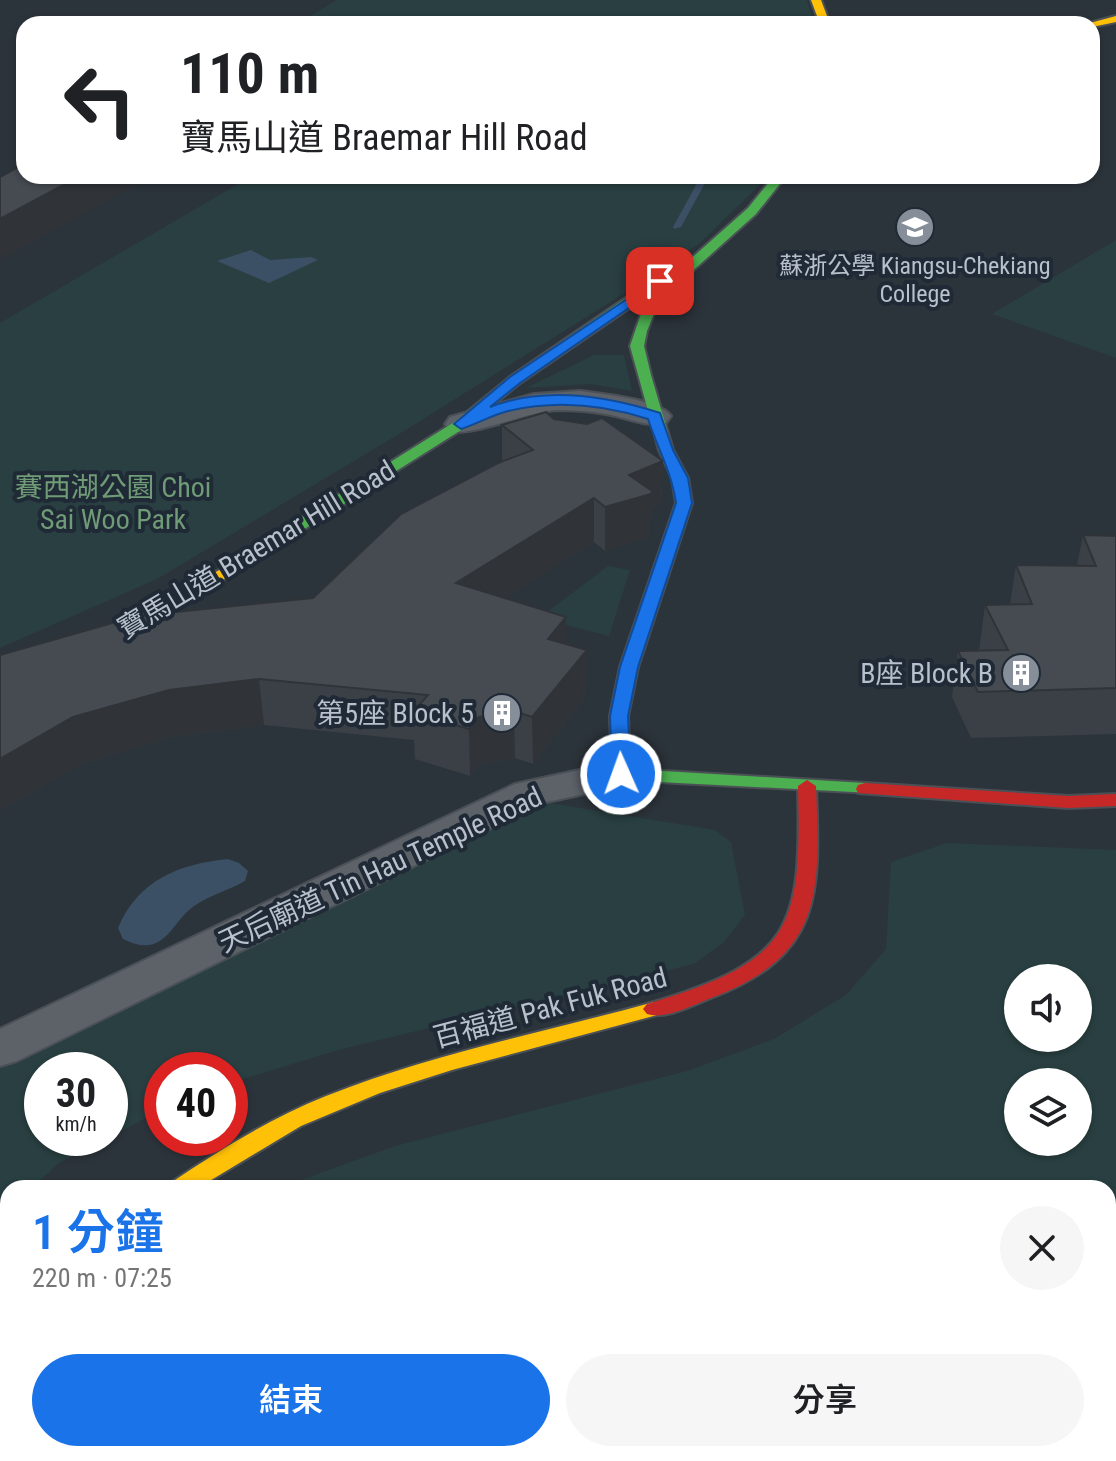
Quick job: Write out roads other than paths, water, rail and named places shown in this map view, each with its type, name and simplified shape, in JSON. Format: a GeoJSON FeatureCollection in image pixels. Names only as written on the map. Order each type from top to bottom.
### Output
{"type":"FeatureCollection","features":[{"type":"Feature","properties":{"kind":"street","name":"寶馬山道 Braemar Hill Road"},"geometry":{"type":"LineString","coordinates":[[637,346],[646,311],[653,299],[752,211],[774,184]]}},
{"type":"Feature","properties":{"kind":"street","name":"寶馬山道 Braemar Hill Road"},"geometry":{"type":"LineString","coordinates":[[0,681],[124,631],[288,535],[461,424],[515,380],[708,248]]}},
{"type":"Feature","properties":{"kind":"street"},"geometry":{"type":"LineString","coordinates":[[558,350],[637,346],[666,450],[680,478],[684,503],[629,667],[619,716],[621,774]]}},
{"type":"Feature","properties":{"kind":"street","name":"寶馬山道 Braemar Hill Road"},"geometry":{"type":"LineString","coordinates":[[461,424],[502,408],[562,399],[622,405],[655,416]]}},
{"type":"Feature","properties":{"kind":"street","name":"天后廟道 Tin Hau Temple Road"},"geometry":{"type":"LineString","coordinates":[[0,1049],[530,793],[621,774],[1068,802],[1116,800]]}},
{"type":"Feature","properties":{"kind":"street","name":"百福道 Pak Fuk Road"},"geometry":{"type":"LineString","coordinates":[[192,1180],[231,1153],[320,1107],[443,1064],[679,1000],[729,982],[769,959],[799,920],[806,868],[807,786]]}},
{"type":"Feature","properties":{"kind":"water"},"geometry":{"type":"Polygon","coordinates":[[[251,250],[270,260],[311,257],[318,260],[269,283],[217,261],[251,250]]]}},
{"type":"Feature","properties":{"kind":"water"},"geometry":{"type":"Polygon","coordinates":[[[228,859],[248,871],[245,881],[194,906],[158,942],[148,945],[123,939],[118,928],[126,911],[149,886],[177,870],[228,859]]]}},
{"type":"Feature","properties":{"kind":"waterway"},"geometry":{"type":"LineString","coordinates":[[677,227],[701,184]]}},
{"type":"Feature","properties":{"kind":"place","name":"蘇浙公學 Kiangsu-Chekiang College"},"geometry":{"type":"Point","coordinates":[915,227]}},
{"type":"Feature","properties":{"kind":"place","name":"B座 Block B"},"geometry":{"type":"Point","coordinates":[1021,673]}},
{"type":"Feature","properties":{"kind":"place","name":"第5座 Block 5"},"geometry":{"type":"Point","coordinates":[502,713]}},
{"type":"Feature","properties":{"kind":"park label","name":"賽西湖公園 Choi Sai Woo Park"},"geometry":{"type":"Point","coordinates":[113,503]}}]}
